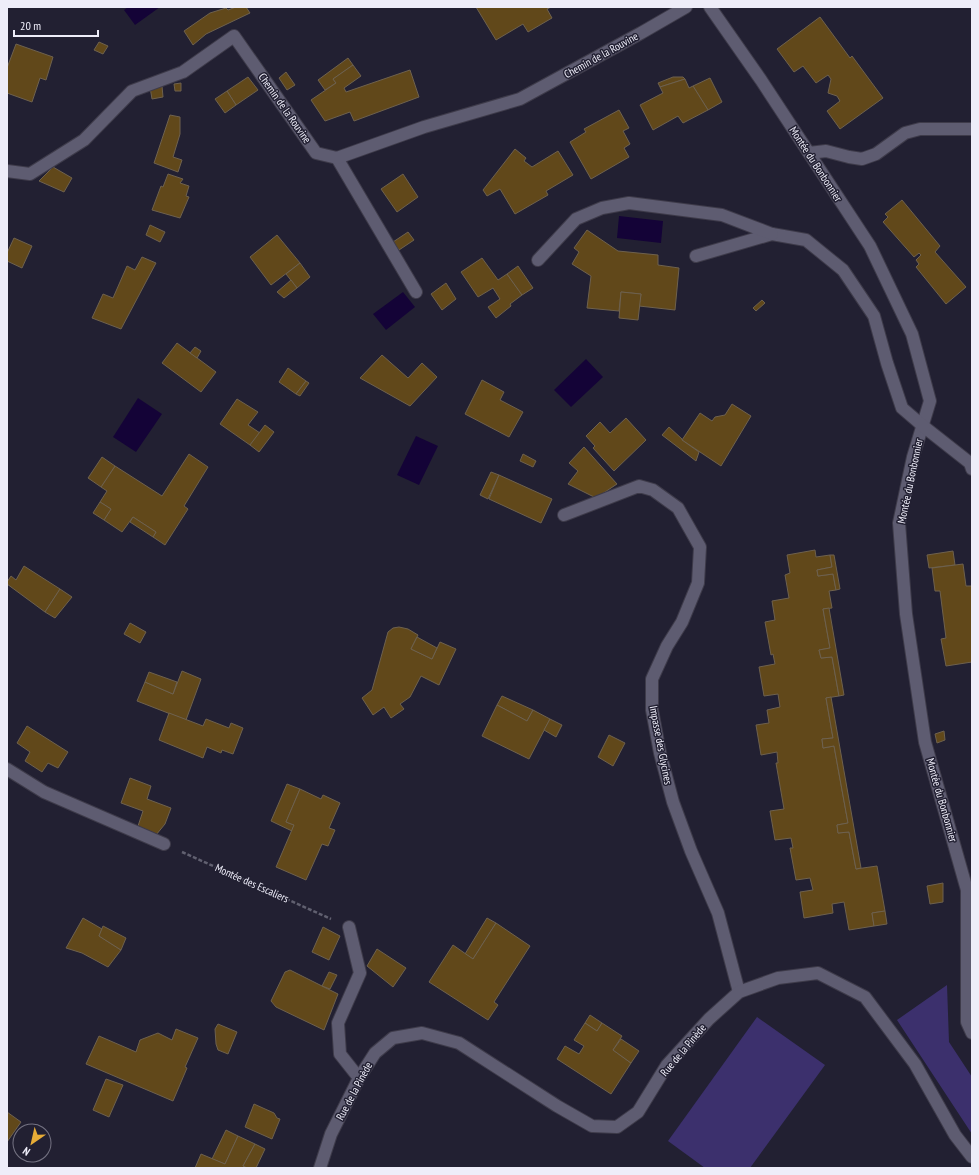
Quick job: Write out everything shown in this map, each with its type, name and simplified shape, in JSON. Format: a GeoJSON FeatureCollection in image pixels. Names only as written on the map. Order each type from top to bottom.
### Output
{"type":"FeatureCollection","features":[{"type":"Feature","properties":{"kind":"street","name":"Chemin de la Rouvine"},"geometry":{"type":"LineString","coordinates":[[7,171],[30,174],[84,140],[132,92],[183,72],[234,36],[316,153],[337,158],[424,128],[520,99],[686,7]]}},
{"type":"Feature","properties":{"kind":"street","name":"Montée du Bonbonnier"},"geometry":{"type":"LineString","coordinates":[[710,7],[761,80],[870,246],[912,334],[930,401],[913,457],[899,523],[906,614],[925,742],[967,890],[967,1022],[972,1033]]}},
{"type":"Feature","properties":{"kind":"street"},"geometry":{"type":"LineString","coordinates":[[809,153],[826,151],[862,159],[876,154],[905,133],[920,129],[972,129]]}},
{"type":"Feature","properties":{"kind":"street"},"geometry":{"type":"LineString","coordinates":[[337,158],[416,292]]}},
{"type":"Feature","properties":{"kind":"street"},"geometry":{"type":"LineString","coordinates":[[538,260],[576,219],[602,208],[629,203],[722,215],[772,234],[806,240],[843,270],[874,316],[886,362],[902,408],[970,463],[972,469]]}},
{"type":"Feature","properties":{"kind":"street"},"geometry":{"type":"LineString","coordinates":[[696,256],[772,234]]}},
{"type":"Feature","properties":{"kind":"street","name":"Impasse des Glycines"},"geometry":{"type":"LineString","coordinates":[[564,515],[638,486],[653,490],[678,508],[700,547],[698,583],[682,622],[667,646],[652,680],[652,710],[660,753],[673,802],[691,851],[718,913],[739,992]]}},
{"type":"Feature","properties":{"kind":"street"},"geometry":{"type":"LineString","coordinates":[[7,769],[44,792],[164,844]]}},
{"type":"Feature","properties":{"kind":"street"},"geometry":{"type":"LineString","coordinates":[[349,927],[360,972],[338,1023],[340,1054],[359,1078]]}},
{"type":"Feature","properties":{"kind":"street","name":"Rue de la Pinède"},"geometry":{"type":"LineString","coordinates":[[320,1168],[331,1134],[359,1078],[375,1053],[393,1038],[422,1033],[458,1043],[592,1126],[617,1127],[638,1112],[666,1065],[709,1019],[739,992],[778,978],[818,973],[865,997],[915,1064],[955,1134],[972,1157]]}},
{"type":"Feature","properties":{"kind":"path","name":"Montée des Escaliers"},"geometry":{"type":"LineString","coordinates":[[164,844],[349,927]]}},
{"type":"Feature","properties":{"kind":"shaded area"},"geometry":{"type":"Polygon","coordinates":[[[128,7],[160,7],[135,25],[124,10],[128,7]]]}},
{"type":"Feature","properties":{"kind":"shaded area"},"geometry":{"type":"Polygon","coordinates":[[[619,216],[663,221],[661,243],[617,238],[619,216]]]}},
{"type":"Feature","properties":{"kind":"shaded area"},"geometry":{"type":"Polygon","coordinates":[[[403,292],[415,307],[386,330],[373,314],[403,292]]]}},
{"type":"Feature","properties":{"kind":"shaded area"},"geometry":{"type":"Polygon","coordinates":[[[586,359],[603,377],[571,407],[554,390],[586,359]]]}},
{"type":"Feature","properties":{"kind":"shaded area"},"geometry":{"type":"Polygon","coordinates":[[[138,398],[162,414],[136,452],[113,437],[138,398]]]}},
{"type":"Feature","properties":{"kind":"shaded area"},"geometry":{"type":"Polygon","coordinates":[[[416,436],[438,446],[419,485],[397,475],[416,436]]]}},
{"type":"Feature","properties":{"kind":"shaded area"},"geometry":{"type":"Polygon","coordinates":[[[947,985],[949,1042],[972,1077],[972,1134],[897,1020],[947,985]]]}},
{"type":"Feature","properties":{"kind":"shaded area"},"geometry":{"type":"Polygon","coordinates":[[[757,1017],[825,1065],[750,1168],[705,1168],[668,1141],[757,1017]]]}},
{"type":"Feature","properties":{"kind":"building"},"geometry":{"type":"Polygon","coordinates":[[[236,7],[246,7],[250,13],[206,34],[193,45],[184,31],[210,13],[226,8],[228,10],[236,7]]]}},
{"type":"Feature","properties":{"kind":"building"},"geometry":{"type":"Polygon","coordinates":[[[476,7],[551,7],[547,9],[552,18],[528,32],[523,24],[496,40],[476,7]]]}},
{"type":"Feature","properties":{"kind":"building"},"geometry":{"type":"Polygon","coordinates":[[[820,17],[850,58],[852,56],[883,98],[840,129],[827,111],[840,101],[837,96],[828,93],[831,79],[828,75],[816,83],[803,66],[794,72],[777,49],[820,17]]]}},
{"type":"Feature","properties":{"kind":"building"},"geometry":{"type":"Polygon","coordinates":[[[99,42],[108,46],[103,54],[94,50],[99,42]]]}},
{"type":"Feature","properties":{"kind":"building"},"geometry":{"type":"Polygon","coordinates":[[[16,44],[53,57],[46,80],[40,78],[32,102],[7,93],[7,68],[16,44]]]}},
{"type":"Feature","properties":{"kind":"building"},"geometry":{"type":"Polygon","coordinates":[[[348,58],[353,65],[333,79],[336,83],[325,90],[318,80],[348,58]]]}},
{"type":"Feature","properties":{"kind":"building"},"geometry":{"type":"Polygon","coordinates":[[[353,65],[361,76],[344,88],[346,92],[410,70],[419,97],[354,121],[350,112],[325,121],[311,100],[336,83],[333,79],[353,65]]]}},
{"type":"Feature","properties":{"kind":"building"},"geometry":{"type":"Polygon","coordinates":[[[286,72],[295,85],[287,90],[279,78],[286,72]]]}},
{"type":"Feature","properties":{"kind":"building"},"geometry":{"type":"Polygon","coordinates":[[[248,77],[258,90],[236,105],[227,91],[248,77]]]}},
{"type":"Feature","properties":{"kind":"building"},"geometry":{"type":"Polygon","coordinates":[[[673,77],[683,77],[685,79],[660,87],[658,83],[673,77]]]}},
{"type":"Feature","properties":{"kind":"building"},"geometry":{"type":"Polygon","coordinates":[[[710,78],[722,102],[708,110],[693,86],[710,78]]]}},
{"type":"Feature","properties":{"kind":"building"},"geometry":{"type":"Polygon","coordinates":[[[685,79],[689,88],[693,86],[708,110],[683,123],[678,116],[653,130],[640,105],[663,93],[660,87],[685,79]]]}},
{"type":"Feature","properties":{"kind":"building"},"geometry":{"type":"Polygon","coordinates":[[[181,83],[181,91],[175,91],[174,84],[181,83]]]}},
{"type":"Feature","properties":{"kind":"building"},"geometry":{"type":"Polygon","coordinates":[[[162,86],[163,97],[152,99],[150,87],[162,86]]]}},
{"type":"Feature","properties":{"kind":"building"},"geometry":{"type":"Polygon","coordinates":[[[227,91],[236,105],[225,113],[215,99],[227,91]]]}},
{"type":"Feature","properties":{"kind":"building"},"geometry":{"type":"Polygon","coordinates":[[[619,110],[629,128],[623,131],[630,144],[624,148],[629,157],[591,179],[570,142],[586,132],[584,129],[619,110]]]}},
{"type":"Feature","properties":{"kind":"building"},"geometry":{"type":"Polygon","coordinates":[[[170,115],[180,117],[180,134],[173,157],[182,160],[178,172],[154,163],[170,115]]]}},
{"type":"Feature","properties":{"kind":"building"},"geometry":{"type":"Polygon","coordinates":[[[515,149],[526,158],[524,161],[532,167],[558,151],[573,175],[546,191],[548,195],[515,214],[500,189],[487,196],[483,190],[515,149]]]}},
{"type":"Feature","properties":{"kind":"building"},"geometry":{"type":"Polygon","coordinates":[[[53,167],[72,178],[64,192],[39,181],[53,167]]]}},
{"type":"Feature","properties":{"kind":"building"},"geometry":{"type":"Polygon","coordinates":[[[168,174],[183,179],[180,183],[189,186],[186,196],[189,197],[180,218],[152,210],[161,186],[163,187],[168,174]]]}},
{"type":"Feature","properties":{"kind":"building"},"geometry":{"type":"Polygon","coordinates":[[[403,174],[418,197],[397,212],[381,189],[403,174]]]}},
{"type":"Feature","properties":{"kind":"building"},"geometry":{"type":"Polygon","coordinates":[[[902,200],[940,246],[935,252],[966,287],[946,304],[916,267],[919,264],[916,260],[921,255],[919,253],[914,257],[883,222],[888,217],[885,214],[902,200]]]}},
{"type":"Feature","properties":{"kind":"building"},"geometry":{"type":"Polygon","coordinates":[[[150,225],[165,232],[160,242],[146,235],[150,225]]]}},
{"type":"Feature","properties":{"kind":"building"},"geometry":{"type":"Polygon","coordinates":[[[587,230],[618,251],[658,255],[658,265],[679,268],[675,310],[639,306],[641,294],[621,292],[619,311],[587,308],[591,276],[572,264],[579,252],[574,248],[587,230]]]}},
{"type":"Feature","properties":{"kind":"building"},"geometry":{"type":"Polygon","coordinates":[[[408,232],[414,240],[399,250],[393,242],[408,232]]]}},
{"type":"Feature","properties":{"kind":"building"},"geometry":{"type":"Polygon","coordinates":[[[277,235],[300,263],[271,285],[250,257],[277,235]]]}},
{"type":"Feature","properties":{"kind":"building"},"geometry":{"type":"Polygon","coordinates":[[[14,238],[32,246],[22,268],[7,261],[7,253],[14,238]]]}},
{"type":"Feature","properties":{"kind":"building"},"geometry":{"type":"Polygon","coordinates":[[[142,257],[156,263],[121,329],[92,318],[103,294],[113,298],[127,266],[135,270],[142,257]]]}},
{"type":"Feature","properties":{"kind":"building"},"geometry":{"type":"Polygon","coordinates":[[[482,258],[498,280],[507,274],[522,295],[510,304],[511,306],[496,318],[488,307],[500,299],[493,288],[478,297],[461,272],[482,258]]]}},
{"type":"Feature","properties":{"kind":"building"},"geometry":{"type":"Polygon","coordinates":[[[300,263],[310,277],[297,288],[286,274],[300,263]]]}},
{"type":"Feature","properties":{"kind":"building"},"geometry":{"type":"Polygon","coordinates":[[[518,266],[533,288],[522,295],[507,274],[518,266]]]}},
{"type":"Feature","properties":{"kind":"building"},"geometry":{"type":"Polygon","coordinates":[[[291,280],[297,288],[284,298],[277,292],[291,280]]]}},
{"type":"Feature","properties":{"kind":"building"},"geometry":{"type":"Polygon","coordinates":[[[446,283],[456,299],[442,310],[431,294],[446,283]]]}},
{"type":"Feature","properties":{"kind":"building"},"geometry":{"type":"Polygon","coordinates":[[[621,292],[641,294],[638,320],[619,318],[621,292]]]}},
{"type":"Feature","properties":{"kind":"building"},"geometry":{"type":"Polygon","coordinates":[[[762,300],[765,303],[756,311],[753,308],[762,300]]]}},
{"type":"Feature","properties":{"kind":"building"},"geometry":{"type":"Polygon","coordinates":[[[177,343],[216,372],[201,392],[162,363],[177,343]]]}},
{"type":"Feature","properties":{"kind":"building"},"geometry":{"type":"Polygon","coordinates":[[[195,347],[201,351],[197,358],[190,353],[195,347]]]}},
{"type":"Feature","properties":{"kind":"building"},"geometry":{"type":"Polygon","coordinates":[[[382,355],[408,378],[422,363],[437,377],[410,406],[360,378],[382,355]]]}},
{"type":"Feature","properties":{"kind":"building"},"geometry":{"type":"Polygon","coordinates":[[[288,368],[306,381],[296,394],[279,382],[288,368]]]}},
{"type":"Feature","properties":{"kind":"building"},"geometry":{"type":"Polygon","coordinates":[[[482,380],[504,392],[500,400],[523,412],[509,437],[465,414],[482,380]]]}},
{"type":"Feature","properties":{"kind":"building"},"geometry":{"type":"Polygon","coordinates":[[[306,381],[309,383],[300,396],[296,394],[306,381]]]}},
{"type":"Feature","properties":{"kind":"building"},"geometry":{"type":"Polygon","coordinates":[[[237,399],[258,412],[248,425],[260,433],[250,445],[220,424],[237,399]]]}},
{"type":"Feature","properties":{"kind":"building"},"geometry":{"type":"Polygon","coordinates":[[[732,404],[751,416],[721,466],[682,440],[700,413],[712,421],[715,417],[725,415],[732,404]]]}},
{"type":"Feature","properties":{"kind":"building"},"geometry":{"type":"Polygon","coordinates":[[[626,418],[646,440],[614,471],[593,448],[595,446],[586,436],[600,422],[610,433],[626,418]]]}},
{"type":"Feature","properties":{"kind":"building"},"geometry":{"type":"Polygon","coordinates":[[[265,425],[274,432],[259,452],[250,445],[265,425]]]}},
{"type":"Feature","properties":{"kind":"building"},"geometry":{"type":"Polygon","coordinates":[[[669,427],[682,440],[699,452],[696,461],[662,435],[669,427]]]}},
{"type":"Feature","properties":{"kind":"building"},"geometry":{"type":"Polygon","coordinates":[[[584,447],[617,484],[596,498],[568,484],[578,471],[569,463],[584,447]]]}},
{"type":"Feature","properties":{"kind":"building"},"geometry":{"type":"Polygon","coordinates":[[[189,454],[208,467],[184,506],[188,509],[165,545],[153,537],[156,532],[133,517],[122,532],[104,520],[111,509],[100,502],[107,491],[101,487],[115,466],[162,496],[189,454]]]}},
{"type":"Feature","properties":{"kind":"building"},"geometry":{"type":"Polygon","coordinates":[[[523,454],[536,461],[533,467],[520,461],[523,454]]]}},
{"type":"Feature","properties":{"kind":"building"},"geometry":{"type":"Polygon","coordinates":[[[102,457],[115,466],[101,487],[88,478],[102,457]]]}},
{"type":"Feature","properties":{"kind":"building"},"geometry":{"type":"Polygon","coordinates":[[[491,472],[499,475],[488,499],[480,495],[491,472]]]}},
{"type":"Feature","properties":{"kind":"building"},"geometry":{"type":"Polygon","coordinates":[[[499,475],[552,499],[541,523],[489,499],[499,475]]]}},
{"type":"Feature","properties":{"kind":"building"},"geometry":{"type":"Polygon","coordinates":[[[100,502],[111,509],[104,520],[93,513],[100,502]]]}},
{"type":"Feature","properties":{"kind":"building"},"geometry":{"type":"Polygon","coordinates":[[[133,517],[156,532],[153,537],[130,522],[133,517]]]}},
{"type":"Feature","properties":{"kind":"building"},"geometry":{"type":"Polygon","coordinates":[[[815,550],[816,557],[830,555],[832,567],[817,570],[818,576],[833,574],[836,590],[829,591],[832,608],[823,609],[830,648],[819,650],[821,658],[832,657],[839,696],[826,698],[833,738],[822,739],[823,748],[834,746],[848,823],[837,825],[838,833],[849,832],[856,869],[877,866],[885,911],[872,913],[874,926],[849,930],[844,902],[832,904],[833,913],[804,918],[800,892],[813,890],[810,878],[796,880],[790,848],[793,848],[791,838],[775,840],[770,811],[784,809],[776,763],[778,763],[777,752],[761,755],[756,725],[769,723],[767,710],[780,707],[778,694],[764,696],[759,667],[775,664],[773,654],[771,655],[765,622],[775,620],[772,601],[789,598],[785,575],[790,573],[787,555],[815,550]]]}},
{"type":"Feature","properties":{"kind":"building"},"geometry":{"type":"Polygon","coordinates":[[[953,551],[955,565],[929,568],[927,555],[953,551]]]}},
{"type":"Feature","properties":{"kind":"building"},"geometry":{"type":"Polygon","coordinates":[[[830,555],[834,555],[840,589],[836,590],[833,574],[818,576],[817,570],[832,567],[830,555]]]}},
{"type":"Feature","properties":{"kind":"building"},"geometry":{"type":"Polygon","coordinates":[[[963,564],[966,586],[972,586],[972,662],[946,666],[941,639],[946,638],[940,591],[935,591],[932,568],[963,564]]]}},
{"type":"Feature","properties":{"kind":"building"},"geometry":{"type":"Polygon","coordinates":[[[24,566],[60,589],[45,612],[7,584],[11,576],[16,580],[24,566]]]}},
{"type":"Feature","properties":{"kind":"building"},"geometry":{"type":"Polygon","coordinates":[[[60,589],[72,597],[55,618],[45,612],[60,589]]]}},
{"type":"Feature","properties":{"kind":"building"},"geometry":{"type":"Polygon","coordinates":[[[829,608],[844,695],[839,696],[832,657],[821,658],[819,650],[830,648],[823,609],[829,608]]]}},
{"type":"Feature","properties":{"kind":"building"},"geometry":{"type":"Polygon","coordinates":[[[130,623],[146,632],[140,643],[124,634],[130,623]]]}},
{"type":"Feature","properties":{"kind":"building"},"geometry":{"type":"Polygon","coordinates":[[[399,627],[408,629],[418,635],[411,649],[432,659],[440,642],[456,649],[439,685],[421,676],[410,697],[400,704],[404,709],[391,718],[384,707],[373,715],[362,698],[372,690],[388,632],[393,628],[399,627]]]}},
{"type":"Feature","properties":{"kind":"building"},"geometry":{"type":"Polygon","coordinates":[[[417,637],[437,648],[432,659],[411,649],[417,637]]]}},
{"type":"Feature","properties":{"kind":"building"},"geometry":{"type":"Polygon","coordinates":[[[182,671],[201,679],[186,720],[137,701],[145,682],[173,694],[182,671]]]}},
{"type":"Feature","properties":{"kind":"building"},"geometry":{"type":"Polygon","coordinates":[[[149,672],[177,682],[173,694],[145,682],[149,672]]]}},
{"type":"Feature","properties":{"kind":"building"},"geometry":{"type":"Polygon","coordinates":[[[502,696],[533,710],[527,721],[497,705],[502,696]]]}},
{"type":"Feature","properties":{"kind":"building"},"geometry":{"type":"Polygon","coordinates":[[[831,697],[861,868],[856,869],[849,832],[838,833],[837,825],[848,823],[834,746],[823,748],[822,739],[833,738],[826,698],[831,697]]]}},
{"type":"Feature","properties":{"kind":"building"},"geometry":{"type":"Polygon","coordinates":[[[497,705],[527,721],[533,710],[550,719],[529,759],[482,736],[497,705]]]}},
{"type":"Feature","properties":{"kind":"building"},"geometry":{"type":"Polygon","coordinates":[[[169,713],[203,726],[206,719],[229,728],[231,723],[243,728],[233,754],[222,750],[221,753],[207,747],[203,758],[159,740],[169,713]]]}},
{"type":"Feature","properties":{"kind":"building"},"geometry":{"type":"Polygon","coordinates":[[[550,719],[562,725],[556,737],[544,730],[550,719]]]}},
{"type":"Feature","properties":{"kind":"building"},"geometry":{"type":"Polygon","coordinates":[[[27,726],[68,752],[58,768],[48,763],[42,772],[25,761],[30,752],[17,743],[27,726]]]}},
{"type":"Feature","properties":{"kind":"building"},"geometry":{"type":"Polygon","coordinates":[[[944,731],[945,740],[937,743],[935,734],[944,731]]]}},
{"type":"Feature","properties":{"kind":"building"},"geometry":{"type":"Polygon","coordinates":[[[609,735],[625,743],[613,766],[598,757],[609,735]]]}},
{"type":"Feature","properties":{"kind":"building"},"geometry":{"type":"Polygon","coordinates":[[[130,778],[151,786],[147,799],[171,808],[165,824],[156,835],[138,826],[143,811],[121,803],[130,778]]]}},
{"type":"Feature","properties":{"kind":"building"},"geometry":{"type":"Polygon","coordinates":[[[287,784],[300,789],[286,822],[294,825],[292,831],[271,821],[287,784]]]}},
{"type":"Feature","properties":{"kind":"building"},"geometry":{"type":"Polygon","coordinates":[[[300,789],[321,799],[323,795],[340,803],[329,828],[335,830],[328,846],[322,844],[306,880],[276,867],[294,825],[286,822],[300,789]]]}},
{"type":"Feature","properties":{"kind":"building"},"geometry":{"type":"Polygon","coordinates":[[[943,883],[943,902],[930,904],[927,886],[943,883]]]}},
{"type":"Feature","properties":{"kind":"building"},"geometry":{"type":"Polygon","coordinates":[[[885,911],[887,924],[874,926],[872,913],[885,911]]]}},
{"type":"Feature","properties":{"kind":"building"},"geometry":{"type":"Polygon","coordinates":[[[83,918],[102,929],[99,936],[121,950],[108,967],[82,953],[66,948],[83,918]]]}},
{"type":"Feature","properties":{"kind":"building"},"geometry":{"type":"Polygon","coordinates":[[[487,918],[496,923],[473,959],[465,954],[487,918]]]}},
{"type":"Feature","properties":{"kind":"building"},"geometry":{"type":"Polygon","coordinates":[[[496,923],[530,946],[494,1002],[498,1005],[488,1020],[429,982],[453,945],[473,959],[496,923]]]}},
{"type":"Feature","properties":{"kind":"building"},"geometry":{"type":"Polygon","coordinates":[[[103,926],[126,938],[121,950],[99,936],[103,926]]]}},
{"type":"Feature","properties":{"kind":"building"},"geometry":{"type":"Polygon","coordinates":[[[323,927],[340,936],[329,960],[312,952],[323,927]]]}},
{"type":"Feature","properties":{"kind":"building"},"geometry":{"type":"Polygon","coordinates":[[[377,949],[406,968],[393,987],[367,966],[377,949]]]}},
{"type":"Feature","properties":{"kind":"building"},"geometry":{"type":"Polygon","coordinates":[[[290,970],[338,994],[324,1030],[276,1007],[271,1001],[285,972],[290,970]]]}},
{"type":"Feature","properties":{"kind":"building"},"geometry":{"type":"Polygon","coordinates":[[[329,972],[337,975],[330,989],[322,986],[329,972]]]}},
{"type":"Feature","properties":{"kind":"building"},"geometry":{"type":"Polygon","coordinates":[[[590,1015],[602,1023],[597,1031],[585,1023],[590,1015]]]}},
{"type":"Feature","properties":{"kind":"building"},"geometry":{"type":"Polygon","coordinates":[[[585,1023],[597,1031],[602,1023],[622,1036],[613,1050],[631,1063],[611,1094],[557,1059],[565,1046],[579,1054],[584,1046],[574,1040],[585,1023]]]}},
{"type":"Feature","properties":{"kind":"building"},"geometry":{"type":"Polygon","coordinates":[[[218,1024],[237,1032],[228,1054],[218,1050],[216,1044],[215,1029],[218,1024]]]}},
{"type":"Feature","properties":{"kind":"building"},"geometry":{"type":"Polygon","coordinates":[[[176,1029],[198,1038],[185,1067],[187,1068],[173,1101],[86,1064],[99,1036],[136,1052],[140,1040],[158,1033],[172,1040],[176,1029]]]}},
{"type":"Feature","properties":{"kind":"building"},"geometry":{"type":"Polygon","coordinates":[[[621,1039],[639,1051],[631,1063],[613,1050],[621,1039]]]}},
{"type":"Feature","properties":{"kind":"building"},"geometry":{"type":"Polygon","coordinates":[[[106,1079],[123,1085],[109,1117],[93,1110],[106,1079]]]}},
{"type":"Feature","properties":{"kind":"building"},"geometry":{"type":"Polygon","coordinates":[[[254,1104],[274,1113],[277,1118],[280,1119],[272,1139],[245,1127],[254,1104]]]}},
{"type":"Feature","properties":{"kind":"building"},"geometry":{"type":"Polygon","coordinates":[[[7,1112],[21,1122],[12,1123],[12,1135],[7,1142],[7,1112]]]}},
{"type":"Feature","properties":{"kind":"building"},"geometry":{"type":"Polygon","coordinates":[[[226,1130],[238,1136],[225,1164],[212,1159],[226,1130]]]}},
{"type":"Feature","properties":{"kind":"building"},"geometry":{"type":"Polygon","coordinates":[[[238,1136],[255,1144],[243,1166],[247,1168],[195,1168],[201,1154],[225,1164],[238,1136]]]}},
{"type":"Feature","properties":{"kind":"building"},"geometry":{"type":"Polygon","coordinates":[[[255,1144],[265,1149],[256,1168],[247,1168],[243,1166],[255,1144]]]}}]}
